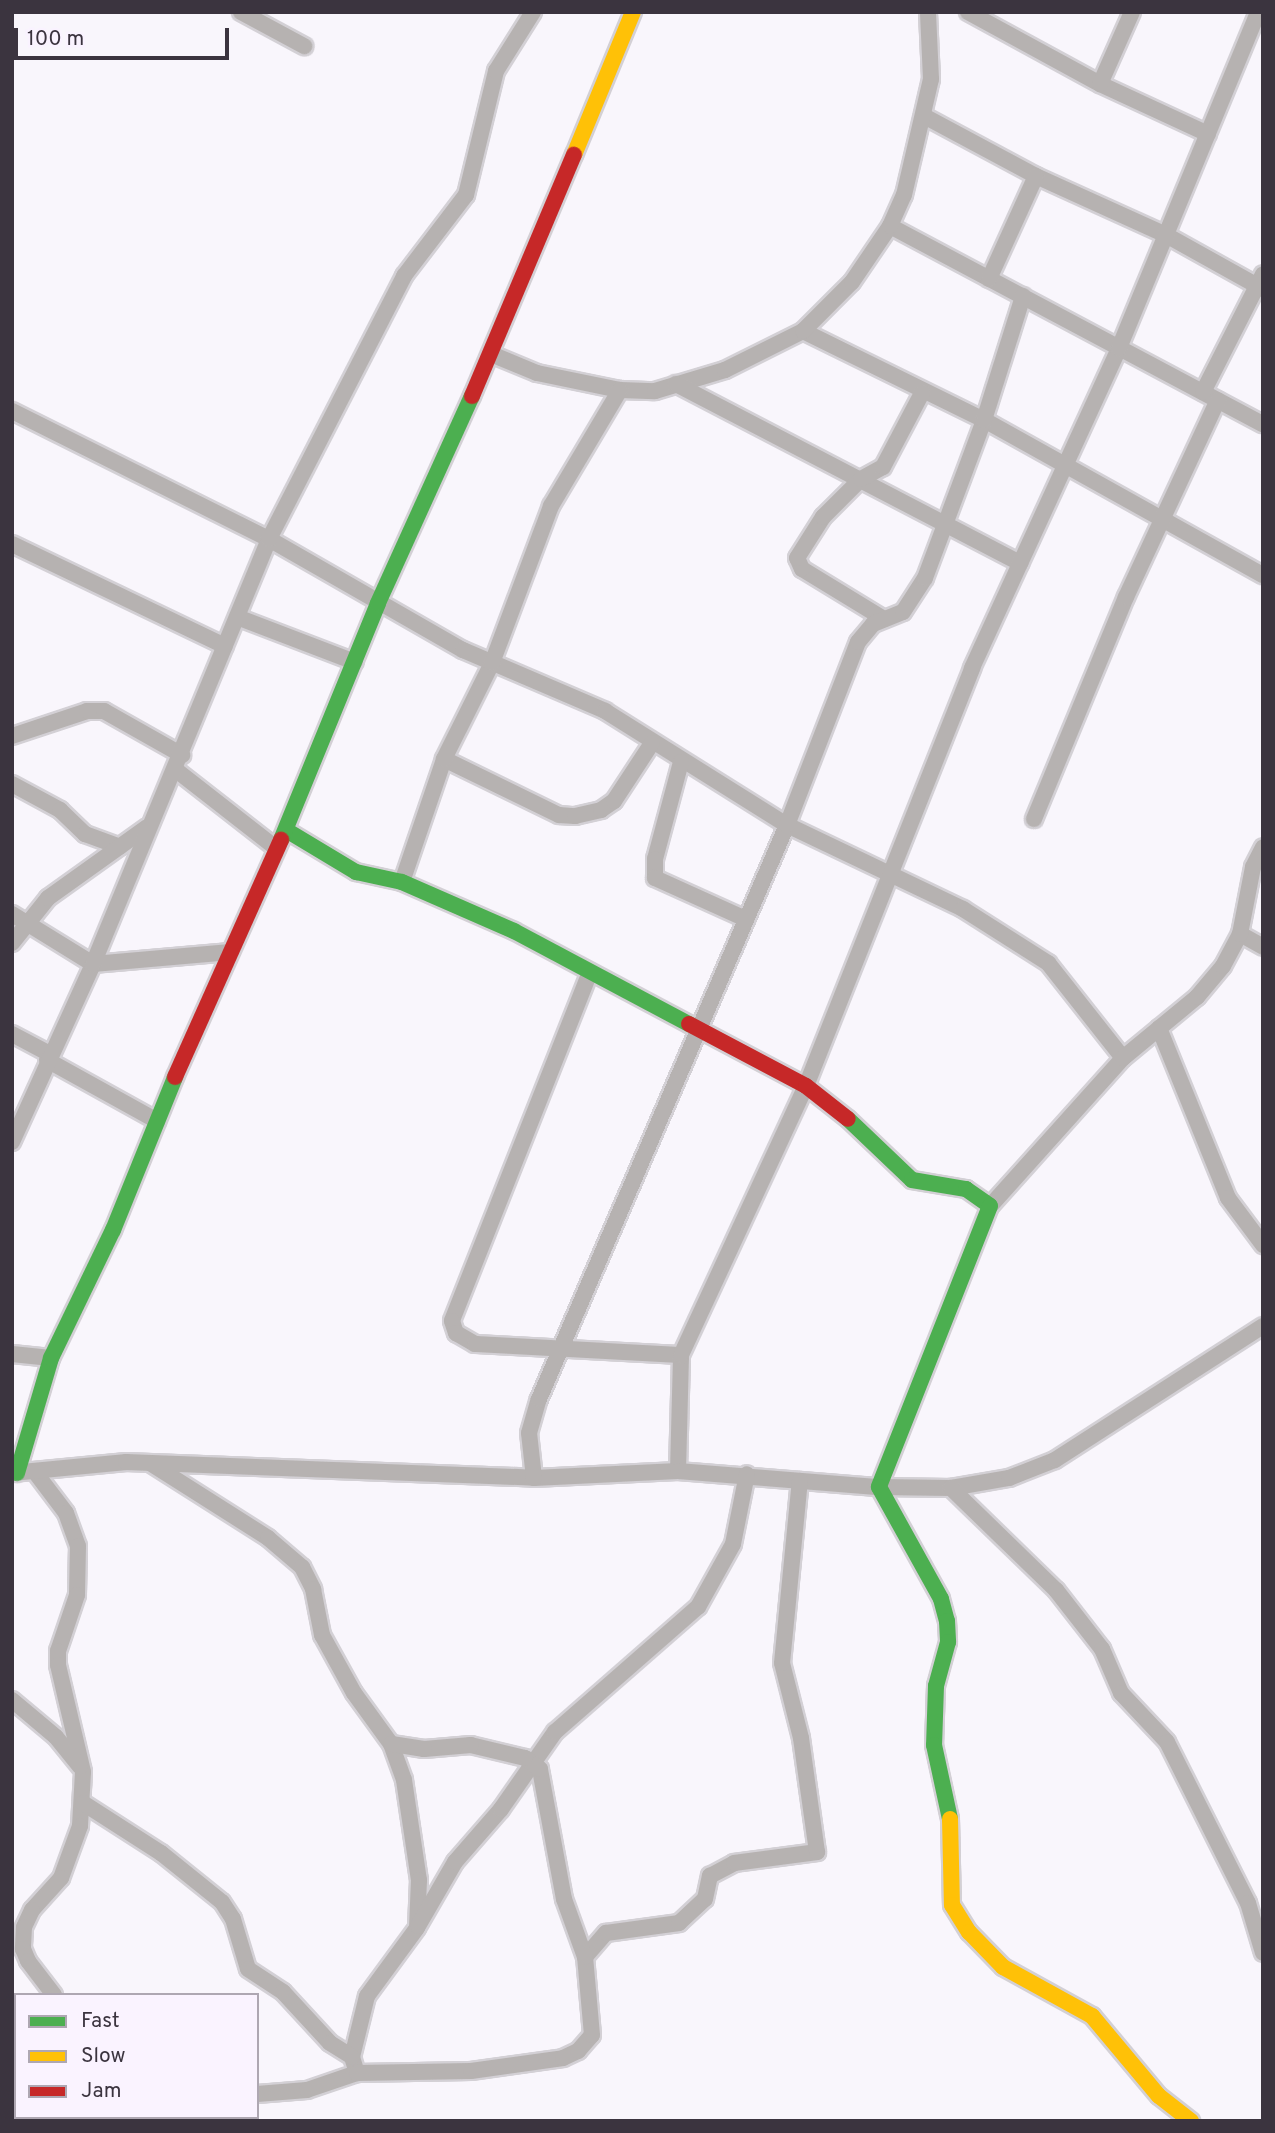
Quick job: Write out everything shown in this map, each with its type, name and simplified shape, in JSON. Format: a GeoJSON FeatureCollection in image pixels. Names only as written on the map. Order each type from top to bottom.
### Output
{"type":"FeatureCollection","features":[{"type":"Feature","properties":{"kind":"street"},"geometry":{"type":"LineString","coordinates":[[242,12],[304,46]]}},
{"type":"Feature","properties":{"kind":"street"},"geometry":{"type":"LineString","coordinates":[[12,1142],[93,964],[148,827],[179,762],[269,539],[404,276],[466,195],[496,71],[533,12]]}},
{"type":"Feature","properties":{"kind":"street"},"geometry":{"type":"LineString","coordinates":[[633,12],[491,354],[378,603],[286,830],[157,1121],[113,1230],[51,1358],[15,1473],[150,1463],[534,1479],[678,1471],[747,1474],[879,1487],[951,1488],[1009,1478],[1055,1460],[1263,1326]]}},
{"type":"Feature","properties":{"kind":"street"},"geometry":{"type":"LineString","coordinates":[[491,354],[537,373],[620,390],[655,391],[725,370],[803,331],[852,282],[890,226],[914,163],[931,79],[928,12]]}},
{"type":"Feature","properties":{"kind":"street"},"geometry":{"type":"LineString","coordinates":[[968,12],[1100,84],[1208,134]]}},
{"type":"Feature","properties":{"kind":"street"},"geometry":{"type":"LineString","coordinates":[[1100,84],[1132,12]]}},
{"type":"Feature","properties":{"kind":"street"},"geometry":{"type":"LineString","coordinates":[[678,1471],[681,1355],[806,1086],[972,668],[1119,348],[1258,12]]}},
{"type":"Feature","properties":{"kind":"street"},"geometry":{"type":"LineString","coordinates":[[924,116],[1036,176],[1166,234],[1261,283],[1203,393]]}},
{"type":"Feature","properties":{"kind":"street"},"geometry":{"type":"LineString","coordinates":[[989,279],[1036,176]]}},
{"type":"Feature","properties":{"kind":"street"},"geometry":{"type":"LineString","coordinates":[[890,226],[1263,424]]}},
{"type":"Feature","properties":{"kind":"street"},"geometry":{"type":"LineString","coordinates":[[534,1479],[532,1419],[787,825],[858,642],[864,631],[911,604],[984,420],[1023,296]]}},
{"type":"Feature","properties":{"kind":"street"},"geometry":{"type":"LineString","coordinates":[[803,331],[922,393],[984,420],[1064,466],[1164,517],[1263,575]]}},
{"type":"Feature","properties":{"kind":"street"},"geometry":{"type":"LineString","coordinates":[[676,384],[861,479],[944,526],[1020,563]]}},
{"type":"Feature","properties":{"kind":"street"},"geometry":{"type":"LineString","coordinates":[[402,882],[444,759],[492,663],[551,506],[620,390]]}},
{"type":"Feature","properties":{"kind":"street"},"geometry":{"type":"LineString","coordinates":[[884,619],[797,563],[824,517],[861,479],[883,467],[922,393]]}},
{"type":"Feature","properties":{"kind":"street"},"geometry":{"type":"LineString","coordinates":[[1034,819],[1164,517],[1219,400]]}},
{"type":"Feature","properties":{"kind":"street"},"geometry":{"type":"LineString","coordinates":[[12,411],[269,539],[378,603],[492,663],[605,711],[681,762],[787,825],[963,909],[1048,963],[1123,1058]]}},
{"type":"Feature","properties":{"kind":"street"},"geometry":{"type":"LineString","coordinates":[[12,544],[225,646]]}},
{"type":"Feature","properties":{"kind":"street"},"geometry":{"type":"LineString","coordinates":[[237,617],[355,662]]}},
{"type":"Feature","properties":{"kind":"street"},"geometry":{"type":"LineString","coordinates":[[12,736],[87,711],[104,711],[179,762],[277,849]]}},
{"type":"Feature","properties":{"kind":"street"},"geometry":{"type":"LineString","coordinates":[[444,759],[546,810],[575,816],[601,810],[614,801],[652,743]]}},
{"type":"Feature","properties":{"kind":"street"},"geometry":{"type":"LineString","coordinates":[[681,762],[655,859],[655,878],[746,919]]}},
{"type":"Feature","properties":{"kind":"street"},"geometry":{"type":"LineString","coordinates":[[12,784],[60,810],[85,834],[120,847]]}},
{"type":"Feature","properties":{"kind":"street"},"geometry":{"type":"LineString","coordinates":[[12,943],[19,918],[148,827]]}},
{"type":"Feature","properties":{"kind":"street"},"geometry":{"type":"LineString","coordinates":[[286,830],[356,872],[402,882],[480,914],[806,1086],[868,1134],[912,1180],[966,1189],[990,1206]]}},
{"type":"Feature","properties":{"kind":"street"},"geometry":{"type":"LineString","coordinates":[[879,1487],[990,1206],[1123,1058],[1197,997],[1223,967],[1240,934],[1253,867],[1263,847]]}},
{"type":"Feature","properties":{"kind":"street"},"geometry":{"type":"LineString","coordinates":[[19,918],[93,964],[230,953]]}},
{"type":"Feature","properties":{"kind":"street"},"geometry":{"type":"LineString","coordinates":[[1240,934],[1263,947]]}},
{"type":"Feature","properties":{"kind":"street"},"geometry":{"type":"LineString","coordinates":[[590,972],[452,1321],[456,1333],[475,1344],[564,1346],[681,1355]]}},
{"type":"Feature","properties":{"kind":"street"},"geometry":{"type":"LineString","coordinates":[[1159,1028],[1228,1198],[1263,1245]]}},
{"type":"Feature","properties":{"kind":"street"},"geometry":{"type":"LineString","coordinates":[[12,1034],[157,1121]]}},
{"type":"Feature","properties":{"kind":"street"},"geometry":{"type":"LineString","coordinates":[[12,1354],[51,1358]]}},
{"type":"Feature","properties":{"kind":"street"},"geometry":{"type":"LineString","coordinates":[[150,1463],[268,1538],[302,1567],[313,1589],[327,1645],[391,1744],[404,1780],[416,1846],[417,1928]]}},
{"type":"Feature","properties":{"kind":"street"},"geometry":{"type":"LineString","coordinates":[[35,1472],[66,1513],[78,1546],[77,1595],[58,1665],[83,1772],[80,1826],[61,1878],[32,1910],[24,1927],[23,1949],[28,1961],[52,1993]]}},
{"type":"Feature","properties":{"kind":"street"},"geometry":{"type":"LineString","coordinates":[[354,2065],[367,1996],[417,1928],[455,1862],[535,1763],[568,1717],[698,1607],[733,1544],[747,1474]]}},
{"type":"Feature","properties":{"kind":"street"},"geometry":{"type":"LineString","coordinates":[[585,1957],[607,1933],[679,1923],[705,1899],[710,1876],[731,1864],[817,1852],[801,1738],[782,1663],[800,1481]]}},
{"type":"Feature","properties":{"kind":"street"},"geometry":{"type":"LineString","coordinates":[[879,1487],[941,1599],[947,1620],[948,1642],[936,1686],[934,1745],[953,1833],[951,1894],[956,1914],[1003,1967],[1092,2015],[1159,2096],[1191,2121]]}},
{"type":"Feature","properties":{"kind":"street"},"geometry":{"type":"LineString","coordinates":[[951,1488],[1056,1590],[1102,1649],[1121,1693],[1167,1742],[1248,1903],[1263,1953]]}},
{"type":"Feature","properties":{"kind":"street"},"geometry":{"type":"LineString","coordinates":[[12,1700],[56,1737],[83,1772]]}},
{"type":"Feature","properties":{"kind":"street"},"geometry":{"type":"LineString","coordinates":[[259,2094],[307,2090],[354,2065],[471,2071],[563,2058],[587,2044],[594,2025],[585,1957],[564,1899],[545,1783],[535,1763],[471,1745],[424,1749],[391,1744]]}},
{"type":"Feature","properties":{"kind":"street"},"geometry":{"type":"LineString","coordinates":[[83,1802],[161,1853],[222,1902],[233,1919],[248,1969],[284,1992],[354,2065]]}},
{"type":"Feature","properties":{"kind":"traffic: fast"},"geometry":{"type":"LineString","coordinates":[[281,840],[378,603],[472,396]]}},
{"type":"Feature","properties":{"kind":"traffic: fast"},"geometry":{"type":"LineString","coordinates":[[286,830],[356,872],[402,882],[514,931],[689,1024]]}},
{"type":"Feature","properties":{"kind":"traffic: fast"},"geometry":{"type":"LineString","coordinates":[[17,1473],[51,1358],[113,1230],[175,1077]]}},
{"type":"Feature","properties":{"kind":"traffic: fast"},"geometry":{"type":"LineString","coordinates":[[848,1119],[912,1180],[966,1189],[990,1206],[879,1487],[941,1599],[947,1621],[948,1642],[936,1686],[934,1745],[950,1819]]}},
{"type":"Feature","properties":{"kind":"traffic: slow"},"geometry":{"type":"LineString","coordinates":[[574,155],[633,12]]}},
{"type":"Feature","properties":{"kind":"traffic: slow"},"geometry":{"type":"LineString","coordinates":[[950,1819],[952,1905],[969,1932],[1003,1967],[1092,2016],[1159,2096],[1191,2121]]}},
{"type":"Feature","properties":{"kind":"traffic: jam"},"geometry":{"type":"LineString","coordinates":[[472,396],[574,155]]}},
{"type":"Feature","properties":{"kind":"traffic: jam"},"geometry":{"type":"LineString","coordinates":[[175,1077],[281,840]]}},
{"type":"Feature","properties":{"kind":"traffic: jam"},"geometry":{"type":"LineString","coordinates":[[689,1024],[806,1086],[848,1119]]}}]}
